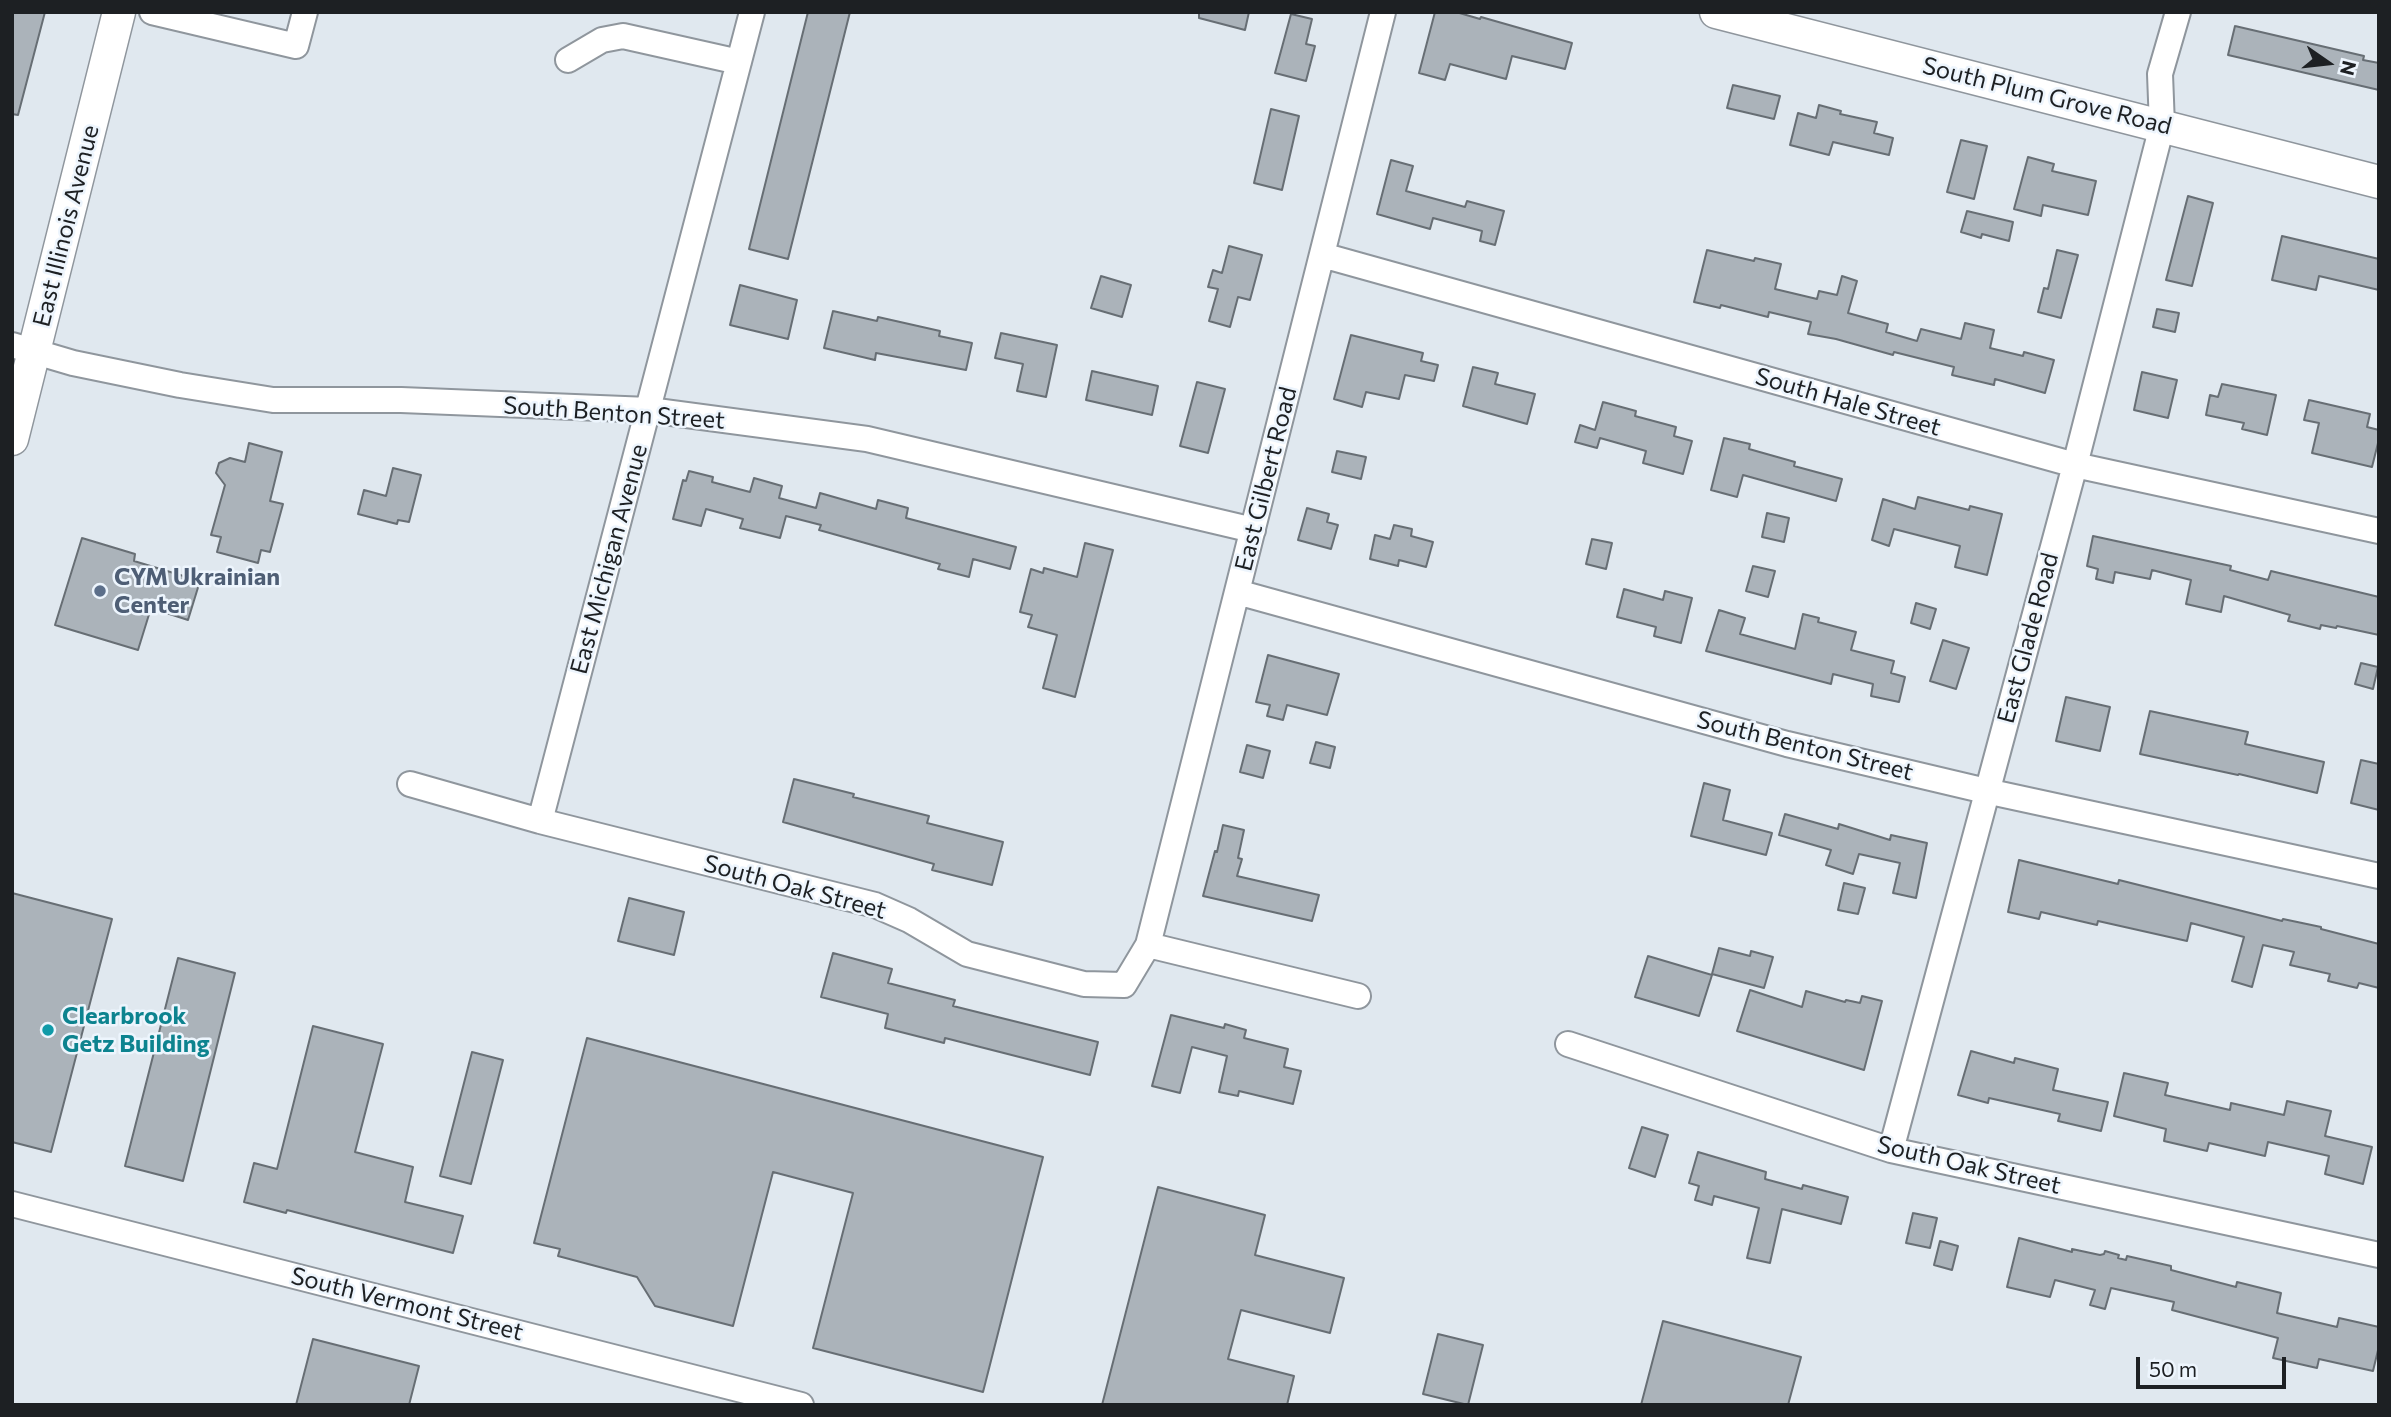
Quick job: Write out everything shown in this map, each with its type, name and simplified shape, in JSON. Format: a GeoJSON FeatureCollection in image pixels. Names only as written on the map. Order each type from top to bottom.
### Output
{"type":"FeatureCollection","features":[{"type":"Feature","properties":{"kind":"main road","name":"East Illinois Avenue"},"geometry":{"type":"LineString","coordinates":[[12,439],[24,348],[118,12]]}},
{"type":"Feature","properties":{"kind":"main road","name":"South Plum Grove Road"},"geometry":{"type":"LineString","coordinates":[[1716,12],[2379,182]]}},
{"type":"Feature","properties":{"kind":"street"},"geometry":{"type":"LineString","coordinates":[[152,12],[296,46],[305,12]]}},
{"type":"Feature","properties":{"kind":"street","name":"East Michigan Avenue"},"geometry":{"type":"LineString","coordinates":[[540,821],[752,12]]}},
{"type":"Feature","properties":{"kind":"street","name":"East Gilbert Road"},"geometry":{"type":"LineString","coordinates":[[1148,946],[1383,12]]}},
{"type":"Feature","properties":{"kind":"street","name":"East Glade Road"},"geometry":{"type":"LineString","coordinates":[[1891,1150],[2075,465],[2162,126],[2160,74],[2178,12]]}},
{"type":"Feature","properties":{"kind":"street"},"geometry":{"type":"LineString","coordinates":[[568,60],[602,40],[623,36],[739,62]]}},
{"type":"Feature","properties":{"kind":"street","name":"South Hale Street"},"geometry":{"type":"LineString","coordinates":[[1322,255],[2075,465],[2379,531]]}},
{"type":"Feature","properties":{"kind":"street","name":"South Benton Street"},"geometry":{"type":"LineString","coordinates":[[24,348],[73,363],[180,385],[273,400],[401,400],[649,410],[867,439],[1253,530]]}},
{"type":"Feature","properties":{"kind":"street","name":"South Benton Street"},"geometry":{"type":"LineString","coordinates":[[1237,592],[1787,744],[1986,791],[2379,876]]}},
{"type":"Feature","properties":{"kind":"street","name":"South Oak Street"},"geometry":{"type":"LineString","coordinates":[[410,784],[540,821],[875,905],[909,920],[967,954],[1084,984],[1124,985],[1148,946]]}},
{"type":"Feature","properties":{"kind":"street"},"geometry":{"type":"LineString","coordinates":[[1148,946],[1358,996]]}},
{"type":"Feature","properties":{"kind":"street","name":"South Oak Street"},"geometry":{"type":"LineString","coordinates":[[1568,1044],[1891,1150],[2379,1255]]}},
{"type":"Feature","properties":{"kind":"street","name":"South Vermont Street"},"geometry":{"type":"LineString","coordinates":[[12,1204],[801,1405]]}},
{"type":"Feature","properties":{"kind":"building"},"geometry":{"type":"Polygon","coordinates":[[[12,12],[45,12],[18,115],[12,114],[12,12]]]}},
{"type":"Feature","properties":{"kind":"building"},"geometry":{"type":"Polygon","coordinates":[[[808,12],[850,12],[788,259],[749,249],[808,12]]]}},
{"type":"Feature","properties":{"kind":"building"},"geometry":{"type":"Polygon","coordinates":[[[1199,12],[1249,12],[1245,30],[1199,18],[1199,12]]]}},
{"type":"Feature","properties":{"kind":"building"},"geometry":{"type":"Polygon","coordinates":[[[1435,12],[1456,12],[1480,19],[1481,17],[1572,43],[1565,69],[1512,56],[1506,79],[1450,64],[1445,80],[1419,73],[1435,12]]]}},
{"type":"Feature","properties":{"kind":"building"},"geometry":{"type":"Polygon","coordinates":[[[1291,14],[1312,19],[1306,44],[1315,46],[1306,81],[1275,73],[1291,14]]]}},
{"type":"Feature","properties":{"kind":"building"},"geometry":{"type":"Polygon","coordinates":[[[2235,26],[2364,56],[2363,60],[2379,63],[2379,90],[2228,55],[2235,26]]]}},
{"type":"Feature","properties":{"kind":"building"},"geometry":{"type":"Polygon","coordinates":[[[1733,85],[1780,96],[1774,119],[1727,108],[1733,85]]]}},
{"type":"Feature","properties":{"kind":"building"},"geometry":{"type":"Polygon","coordinates":[[[1819,105],[1841,111],[1840,114],[1877,122],[1874,133],[1893,138],[1889,155],[1833,142],[1829,155],[1790,145],[1798,113],[1816,118],[1819,105]]]}},
{"type":"Feature","properties":{"kind":"building"},"geometry":{"type":"Polygon","coordinates":[[[1271,109],[1299,116],[1282,190],[1254,183],[1271,109]]]}},
{"type":"Feature","properties":{"kind":"building"},"geometry":{"type":"Polygon","coordinates":[[[1961,140],[1987,146],[1974,199],[1947,192],[1961,140]]]}},
{"type":"Feature","properties":{"kind":"building"},"geometry":{"type":"Polygon","coordinates":[[[2028,157],[2054,164],[2052,171],[2096,181],[2088,215],[2043,205],[2041,216],[2014,209],[2028,157]]]}},
{"type":"Feature","properties":{"kind":"building"},"geometry":{"type":"Polygon","coordinates":[[[1391,160],[1413,166],[1406,191],[1465,207],[1467,201],[1504,211],[1495,245],[1480,241],[1482,231],[1433,218],[1430,229],[1377,214],[1391,160]]]}},
{"type":"Feature","properties":{"kind":"building"},"geometry":{"type":"Polygon","coordinates":[[[2188,196],[2213,203],[2192,286],[2166,280],[2188,196]]]}},
{"type":"Feature","properties":{"kind":"building"},"geometry":{"type":"Polygon","coordinates":[[[1967,211],[2013,222],[2009,241],[1982,234],[1981,238],[1961,232],[1967,211]]]}},
{"type":"Feature","properties":{"kind":"building"},"geometry":{"type":"Polygon","coordinates":[[[2282,236],[2379,259],[2379,290],[2319,276],[2316,290],[2272,280],[2282,236]]]}},
{"type":"Feature","properties":{"kind":"building"},"geometry":{"type":"Polygon","coordinates":[[[1229,246],[1262,255],[1250,300],[1238,297],[1230,327],[1209,321],[1218,289],[1208,287],[1213,270],[1222,273],[1229,246]]]}},
{"type":"Feature","properties":{"kind":"building"},"geometry":{"type":"Polygon","coordinates":[[[1707,250],[1781,264],[1775,289],[1817,299],[1819,291],[1837,295],[1842,276],[1857,281],[1848,313],[1888,324],[1886,332],[1917,341],[1921,329],[1961,339],[1965,323],[1994,330],[1990,348],[2023,356],[2024,352],[2054,360],[2045,393],[1995,379],[1994,385],[1952,375],[1954,367],[1808,334],[1811,322],[1769,312],[1768,317],[1721,305],[1720,308],[1694,302],[1707,250]]]}},
{"type":"Feature","properties":{"kind":"building"},"geometry":{"type":"Polygon","coordinates":[[[2057,250],[2078,255],[2061,318],[2038,312],[2044,288],[2048,289],[2057,250]]]}},
{"type":"Feature","properties":{"kind":"building"},"geometry":{"type":"Polygon","coordinates":[[[1101,276],[1131,285],[1122,317],[1091,308],[1101,276]]]}},
{"type":"Feature","properties":{"kind":"building"},"geometry":{"type":"Polygon","coordinates":[[[740,285],[797,300],[788,339],[730,325],[740,285]]]}},
{"type":"Feature","properties":{"kind":"building"},"geometry":{"type":"Polygon","coordinates":[[[2157,309],[2179,313],[2175,332],[2153,327],[2157,309]]]}},
{"type":"Feature","properties":{"kind":"building"},"geometry":{"type":"Polygon","coordinates":[[[833,311],[877,321],[878,317],[940,331],[939,336],[972,343],[966,370],[876,353],[875,360],[824,348],[833,311]]]}},
{"type":"Feature","properties":{"kind":"building"},"geometry":{"type":"Polygon","coordinates":[[[1001,333],[1057,345],[1046,397],[1017,391],[1023,364],[995,358],[1001,333]]]}},
{"type":"Feature","properties":{"kind":"building"},"geometry":{"type":"Polygon","coordinates":[[[1351,335],[1423,353],[1421,361],[1438,365],[1434,381],[1405,375],[1399,399],[1366,392],[1362,407],[1334,399],[1351,335]]]}},
{"type":"Feature","properties":{"kind":"building"},"geometry":{"type":"Polygon","coordinates":[[[1473,367],[1498,373],[1495,384],[1535,394],[1527,424],[1463,406],[1473,367]]]}},
{"type":"Feature","properties":{"kind":"building"},"geometry":{"type":"Polygon","coordinates":[[[1092,371],[1158,386],[1152,415],[1086,400],[1092,371]]]}},
{"type":"Feature","properties":{"kind":"building"},"geometry":{"type":"Polygon","coordinates":[[[2142,372],[2177,380],[2168,418],[2134,410],[2142,372]]]}},
{"type":"Feature","properties":{"kind":"building"},"geometry":{"type":"Polygon","coordinates":[[[1197,382],[1225,389],[1208,453],[1180,446],[1197,382]]]}},
{"type":"Feature","properties":{"kind":"building"},"geometry":{"type":"Polygon","coordinates":[[[2222,384],[2276,395],[2267,435],[2242,429],[2244,423],[2206,415],[2210,395],[2218,397],[2222,384]]]}},
{"type":"Feature","properties":{"kind":"building"},"geometry":{"type":"Polygon","coordinates":[[[2309,400],[2370,414],[2367,427],[2379,430],[2372,467],[2312,453],[2319,423],[2304,420],[2309,400]]]}},
{"type":"Feature","properties":{"kind":"building"},"geometry":{"type":"Polygon","coordinates":[[[1603,402],[1636,411],[1635,416],[1676,427],[1674,436],[1692,441],[1683,474],[1643,463],[1646,451],[1600,438],[1597,448],[1575,442],[1580,425],[1595,430],[1603,402]]]}},
{"type":"Feature","properties":{"kind":"building"},"geometry":{"type":"Polygon","coordinates":[[[1724,438],[1750,444],[1749,449],[1795,462],[1794,466],[1842,479],[1836,501],[1743,475],[1737,497],[1711,490],[1724,438]]]}},
{"type":"Feature","properties":{"kind":"building"},"geometry":{"type":"Polygon","coordinates":[[[249,443],[282,452],[270,501],[283,504],[270,552],[261,550],[258,563],[217,552],[221,537],[211,535],[225,485],[216,473],[219,463],[230,458],[245,462],[249,443]]]}},
{"type":"Feature","properties":{"kind":"building"},"geometry":{"type":"Polygon","coordinates":[[[1337,451],[1366,457],[1361,479],[1332,472],[1337,451]]]}},
{"type":"Feature","properties":{"kind":"building"},"geometry":{"type":"Polygon","coordinates":[[[393,468],[421,475],[409,522],[398,520],[397,524],[358,514],[364,490],[386,496],[393,468]]]}},
{"type":"Feature","properties":{"kind":"building"},"geometry":{"type":"Polygon","coordinates":[[[689,471],[713,477],[712,482],[750,492],[754,478],[782,486],[779,498],[816,508],[820,493],[876,509],[878,500],[908,508],[906,518],[1016,547],[1010,569],[973,559],[969,577],[938,569],[940,564],[819,530],[821,525],[786,516],[780,538],[740,528],[743,519],[706,509],[701,526],[673,519],[683,480],[686,481],[689,471]]]}},
{"type":"Feature","properties":{"kind":"building"},"geometry":{"type":"Polygon","coordinates":[[[1918,497],[1969,510],[1970,506],[2002,514],[1987,575],[1955,567],[1960,546],[1894,529],[1889,546],[1872,540],[1883,499],[1915,509],[1918,497]]]}},
{"type":"Feature","properties":{"kind":"building"},"geometry":{"type":"Polygon","coordinates":[[[1307,508],[1329,514],[1327,522],[1338,525],[1331,549],[1298,540],[1307,508]]]}},
{"type":"Feature","properties":{"kind":"building"},"geometry":{"type":"Polygon","coordinates":[[[1767,513],[1789,518],[1784,542],[1762,537],[1767,513]]]}},
{"type":"Feature","properties":{"kind":"building"},"geometry":{"type":"Polygon","coordinates":[[[1394,525],[1412,529],[1411,536],[1433,542],[1426,567],[1399,560],[1398,566],[1370,559],[1375,535],[1390,539],[1394,525]]]}},
{"type":"Feature","properties":{"kind":"building"},"geometry":{"type":"Polygon","coordinates":[[[2093,536],[2231,566],[2230,570],[2268,580],[2271,571],[2379,597],[2379,635],[2337,626],[2321,625],[2320,629],[2288,621],[2290,615],[2224,596],[2221,612],[2186,604],[2191,580],[2152,570],[2150,579],[2115,572],[2113,583],[2096,579],[2098,569],[2087,566],[2093,536]]]}},
{"type":"Feature","properties":{"kind":"building"},"geometry":{"type":"Polygon","coordinates":[[[82,538],[135,554],[134,561],[200,581],[188,620],[151,608],[138,650],[55,625],[82,538]]]}},
{"type":"Feature","properties":{"kind":"building"},"geometry":{"type":"Polygon","coordinates":[[[1592,539],[1612,543],[1606,569],[1586,564],[1592,539]]]}},
{"type":"Feature","properties":{"kind":"building"},"geometry":{"type":"Polygon","coordinates":[[[1085,543],[1113,550],[1075,697],[1043,688],[1057,635],[1028,627],[1032,615],[1020,612],[1031,569],[1043,573],[1044,568],[1077,577],[1085,543]]]}},
{"type":"Feature","properties":{"kind":"building"},"geometry":{"type":"Polygon","coordinates":[[[1753,566],[1775,571],[1768,597],[1746,591],[1753,566]]]}},
{"type":"Feature","properties":{"kind":"building"},"geometry":{"type":"Polygon","coordinates":[[[1624,589],[1663,600],[1665,591],[1692,598],[1681,643],[1654,636],[1656,627],[1617,617],[1624,589]]]}},
{"type":"Feature","properties":{"kind":"building"},"geometry":{"type":"Polygon","coordinates":[[[1916,603],[1936,609],[1930,629],[1911,623],[1916,603]]]}},
{"type":"Feature","properties":{"kind":"building"},"geometry":{"type":"Polygon","coordinates":[[[1719,610],[1745,618],[1740,634],[1795,649],[1803,614],[1819,618],[1818,622],[1856,632],[1851,650],[1894,661],[1891,673],[1905,677],[1899,702],[1871,696],[1873,684],[1833,674],[1831,684],[1706,651],[1719,610]]]}},
{"type":"Feature","properties":{"kind":"building"},"geometry":{"type":"Polygon","coordinates":[[[1943,640],[1969,648],[1956,689],[1930,681],[1943,640]]]}},
{"type":"Feature","properties":{"kind":"building"},"geometry":{"type":"Polygon","coordinates":[[[1268,655],[1339,674],[1327,715],[1287,705],[1283,720],[1267,716],[1270,705],[1256,702],[1268,655]]]}},
{"type":"Feature","properties":{"kind":"building"},"geometry":{"type":"Polygon","coordinates":[[[2361,663],[2378,667],[2373,689],[2355,684],[2361,663]]]}},
{"type":"Feature","properties":{"kind":"building"},"geometry":{"type":"Polygon","coordinates":[[[2066,697],[2110,707],[2100,751],[2056,741],[2066,697]]]}},
{"type":"Feature","properties":{"kind":"building"},"geometry":{"type":"Polygon","coordinates":[[[2150,711],[2248,732],[2245,744],[2324,762],[2317,793],[2140,754],[2150,711]]]}},
{"type":"Feature","properties":{"kind":"building"},"geometry":{"type":"Polygon","coordinates":[[[1316,742],[1335,747],[1330,768],[1310,763],[1316,742]]]}},
{"type":"Feature","properties":{"kind":"building"},"geometry":{"type":"Polygon","coordinates":[[[1247,745],[1270,751],[1263,778],[1240,772],[1247,745]]]}},
{"type":"Feature","properties":{"kind":"building"},"geometry":{"type":"Polygon","coordinates":[[[2361,760],[2379,764],[2379,810],[2351,803],[2361,760]]]}},
{"type":"Feature","properties":{"kind":"building"},"geometry":{"type":"Polygon","coordinates":[[[794,779],[929,816],[927,823],[1003,842],[992,885],[932,870],[934,864],[783,822],[794,779]]]}},
{"type":"Feature","properties":{"kind":"building"},"geometry":{"type":"Polygon","coordinates":[[[1704,783],[1730,790],[1723,820],[1772,833],[1766,855],[1691,836],[1704,783]]]}},
{"type":"Feature","properties":{"kind":"building"},"geometry":{"type":"Polygon","coordinates":[[[1785,814],[1838,829],[1839,824],[1890,840],[1891,835],[1927,843],[1916,898],[1893,893],[1900,863],[1859,854],[1853,874],[1826,865],[1831,850],[1779,835],[1785,814]]]}},
{"type":"Feature","properties":{"kind":"building"},"geometry":{"type":"Polygon","coordinates":[[[1223,825],[1244,830],[1238,858],[1242,859],[1237,876],[1319,895],[1312,921],[1203,896],[1223,825]]]}},
{"type":"Feature","properties":{"kind":"building"},"geometry":{"type":"Polygon","coordinates":[[[2019,860],[2118,884],[2119,880],[2282,921],[2283,919],[2321,927],[2379,944],[2379,988],[2359,983],[2357,988],[2328,981],[2330,974],[2290,965],[2294,952],[2263,945],[2252,987],[2232,981],[2244,937],[2191,923],[2187,941],[2098,921],[2097,925],[2041,912],[2039,919],[2008,912],[2019,860]]]}},
{"type":"Feature","properties":{"kind":"building"},"geometry":{"type":"Polygon","coordinates":[[[1844,883],[1865,888],[1858,914],[1838,910],[1844,883]]]}},
{"type":"Feature","properties":{"kind":"building","name":"Clearbrook Getz Building"},"geometry":{"type":"Polygon","coordinates":[[[12,893],[112,919],[51,1152],[12,1142],[12,893]]]}},
{"type":"Feature","properties":{"kind":"building"},"geometry":{"type":"Polygon","coordinates":[[[629,898],[684,912],[674,955],[618,941],[629,898]]]}},
{"type":"Feature","properties":{"kind":"building"},"geometry":{"type":"Polygon","coordinates":[[[1719,948],[1750,956],[1751,951],[1773,957],[1764,988],[1712,974],[1719,948]]]}},
{"type":"Feature","properties":{"kind":"building"},"geometry":{"type":"Polygon","coordinates":[[[833,953],[892,969],[888,983],[955,1000],[953,1006],[1098,1042],[1090,1075],[945,1038],[944,1043],[885,1028],[888,1014],[821,997],[833,953]]]}},
{"type":"Feature","properties":{"kind":"building"},"geometry":{"type":"Polygon","coordinates":[[[1648,956],[1712,975],[1699,1016],[1635,997],[1648,956]]]}},
{"type":"Feature","properties":{"kind":"building"},"geometry":{"type":"Polygon","coordinates":[[[178,958],[235,973],[183,1181],[125,1166],[178,958]]]}},
{"type":"Feature","properties":{"kind":"building"},"geometry":{"type":"Polygon","coordinates":[[[1750,990],[1802,1007],[1806,991],[1845,1002],[1860,1003],[1862,996],[1882,1001],[1864,1070],[1737,1031],[1750,990]]]}},
{"type":"Feature","properties":{"kind":"building"},"geometry":{"type":"Polygon","coordinates":[[[1171,1015],[1224,1028],[1225,1024],[1246,1030],[1244,1038],[1288,1049],[1284,1067],[1301,1071],[1293,1104],[1239,1091],[1238,1096],[1219,1092],[1227,1056],[1192,1047],[1180,1093],[1152,1086],[1171,1015]]]}},
{"type":"Feature","properties":{"kind":"building"},"geometry":{"type":"Polygon","coordinates":[[[313,1026],[383,1044],[355,1152],[413,1167],[405,1202],[463,1216],[453,1253],[287,1210],[286,1213],[244,1202],[254,1163],[277,1169],[313,1026]]]}},
{"type":"Feature","properties":{"kind":"building"},"geometry":{"type":"Polygon","coordinates":[[[587,1038],[1043,1157],[983,1392],[813,1348],[853,1193],[773,1172],[733,1326],[655,1306],[637,1277],[558,1256],[560,1249],[534,1243],[587,1038]]]}},
{"type":"Feature","properties":{"kind":"building"},"geometry":{"type":"Polygon","coordinates":[[[1971,1051],[2014,1063],[2015,1058],[2058,1069],[2053,1090],[2108,1102],[2101,1131],[2058,1121],[2060,1114],[1989,1098],[1988,1103],[1958,1095],[1971,1051]]]}},
{"type":"Feature","properties":{"kind":"building"},"geometry":{"type":"Polygon","coordinates":[[[472,1052],[503,1060],[471,1184],[440,1176],[472,1052]]]}},
{"type":"Feature","properties":{"kind":"building"},"geometry":{"type":"Polygon","coordinates":[[[2124,1073],[2168,1083],[2165,1095],[2230,1110],[2231,1103],[2284,1115],[2287,1101],[2331,1111],[2325,1136],[2372,1147],[2363,1184],[2325,1174],[2329,1156],[2268,1142],[2265,1156],[2209,1143],[2207,1151],[2164,1141],[2166,1129],[2114,1116],[2124,1073]]]}},
{"type":"Feature","properties":{"kind":"building"},"geometry":{"type":"Polygon","coordinates":[[[1642,1127],[1668,1135],[1655,1177],[1629,1168],[1642,1127]]]}},
{"type":"Feature","properties":{"kind":"building"},"geometry":{"type":"Polygon","coordinates":[[[1698,1152],[1766,1172],[1765,1179],[1802,1189],[1803,1185],[1848,1197],[1841,1224],[1782,1209],[1770,1263],[1747,1258],[1759,1208],[1714,1196],[1712,1205],[1695,1200],[1699,1186],[1689,1183],[1698,1152]]]}},
{"type":"Feature","properties":{"kind":"building"},"geometry":{"type":"Polygon","coordinates":[[[1158,1187],[1265,1215],[1255,1255],[1344,1278],[1330,1333],[1241,1310],[1228,1359],[1294,1376],[1287,1405],[1102,1405],[1158,1187]]]}},
{"type":"Feature","properties":{"kind":"building"},"geometry":{"type":"Polygon","coordinates":[[[1913,1213],[1937,1218],[1930,1248],[1906,1243],[1913,1213]]]}},
{"type":"Feature","properties":{"kind":"building"},"geometry":{"type":"Polygon","coordinates":[[[2019,1238],[2072,1252],[2072,1249],[2100,1255],[2105,1251],[2119,1255],[2118,1258],[2126,1260],[2127,1256],[2171,1266],[2171,1270],[2236,1287],[2237,1282],[2281,1293],[2277,1313],[2337,1327],[2339,1318],[2379,1327],[2379,1346],[2373,1371],[2319,1359],[2317,1368],[2273,1358],[2278,1338],[2172,1310],[2174,1302],[2111,1288],[2105,1309],[2090,1305],[2095,1290],[2055,1280],[2050,1297],[2007,1287],[2019,1238]]]}},
{"type":"Feature","properties":{"kind":"building"},"geometry":{"type":"Polygon","coordinates":[[[1940,1241],[1958,1246],[1952,1270],[1934,1265],[1940,1241]]]}},
{"type":"Feature","properties":{"kind":"building"},"geometry":{"type":"Polygon","coordinates":[[[1663,1321],[1801,1357],[1788,1405],[1641,1405],[1663,1321]]]}},
{"type":"Feature","properties":{"kind":"building"},"geometry":{"type":"Polygon","coordinates":[[[1438,1334],[1483,1345],[1468,1405],[1423,1394],[1438,1334]]]}},
{"type":"Feature","properties":{"kind":"building"},"geometry":{"type":"Polygon","coordinates":[[[313,1339],[419,1366],[409,1405],[296,1405],[313,1339]]]}},
{"type":"Feature","properties":{"kind":"place","name":"CYM Ukrainian Center"},"geometry":{"type":"Point","coordinates":[100,591]}},
{"type":"Feature","properties":{"kind":"place","name":"Clearbrook Getz Building"},"geometry":{"type":"Point","coordinates":[48,1030]}}]}
